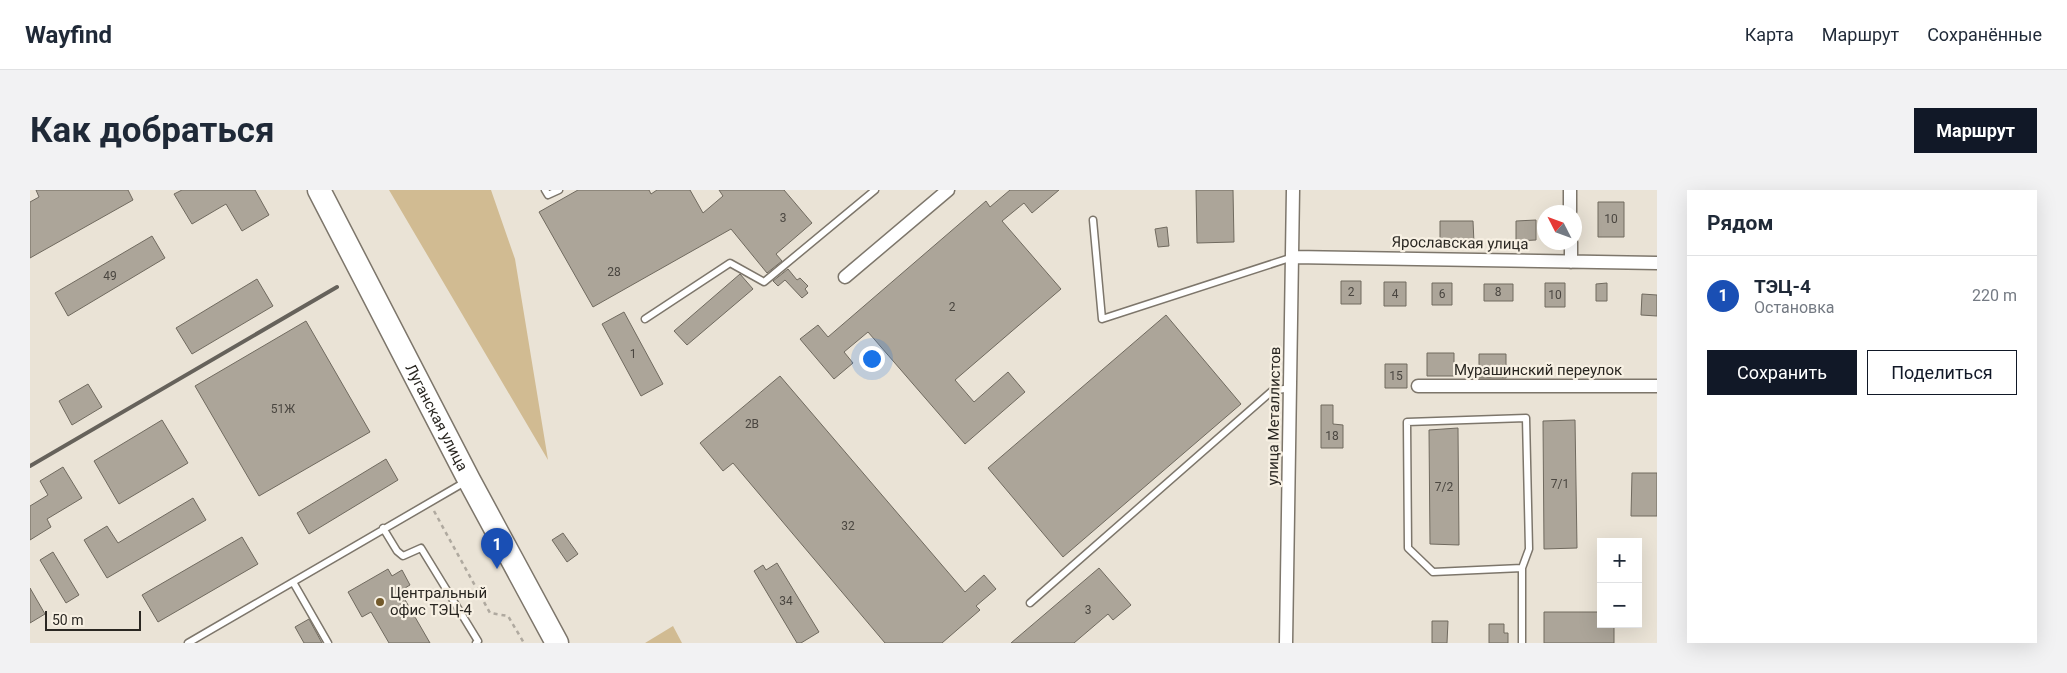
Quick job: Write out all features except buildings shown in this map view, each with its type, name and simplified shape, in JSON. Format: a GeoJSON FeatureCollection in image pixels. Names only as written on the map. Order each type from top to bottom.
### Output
{"type":"FeatureCollection","features":[{"type":"Feature","properties":{"kind":"highway","name":"Луганская улица"},"geometry":{"type":"LineString","coordinates":[[319,190],[469,480],[557,643]]}},
{"type":"Feature","properties":{"kind":"street"},"geometry":{"type":"LineString","coordinates":[[845,278],[948,190]]}},
{"type":"Feature","properties":{"kind":"street","name":"улица Металлистов"},"geometry":{"type":"LineString","coordinates":[[1286,643],[1293,190]]}},
{"type":"Feature","properties":{"kind":"street"},"geometry":{"type":"LineString","coordinates":[[1570,190],[1570,205]]}},
{"type":"Feature","properties":{"kind":"street"},"geometry":{"type":"LineString","coordinates":[[1571,250],[1571,262]]}},
{"type":"Feature","properties":{"kind":"street","name":"Ярославская улица"},"geometry":{"type":"LineString","coordinates":[[1292,257],[1657,263]]}},
{"type":"Feature","properties":{"kind":"street","name":"Мурашинский переулок"},"geometry":{"type":"LineString","coordinates":[[1418,386],[1657,386]]}},
{"type":"Feature","properties":{"kind":"lane"},"geometry":{"type":"LineString","coordinates":[[545,190],[548,196],[559,190]]}},
{"type":"Feature","properties":{"kind":"lane"},"geometry":{"type":"LineString","coordinates":[[645,319],[730,263],[764,282],[875,190]]}},
{"type":"Feature","properties":{"kind":"lane"},"geometry":{"type":"LineString","coordinates":[[1093,220],[1102,319],[1292,257]]}},
{"type":"Feature","properties":{"kind":"lane"},"geometry":{"type":"LineString","coordinates":[[1030,603],[1272,391],[1290,388]]}},
{"type":"Feature","properties":{"kind":"lane"},"geometry":{"type":"LineString","coordinates":[[1522,568],[1433,572],[1408,548],[1406,422],[1526,418],[1529,549],[1522,568],[1522,643]]}},
{"type":"Feature","properties":{"kind":"lane"},"geometry":{"type":"LineString","coordinates":[[188,643],[383,528],[469,480]]}},
{"type":"Feature","properties":{"kind":"lane"},"geometry":{"type":"LineString","coordinates":[[383,528],[397,551],[403,556],[421,548],[478,641],[476,643]]}},
{"type":"Feature","properties":{"kind":"lane"},"geometry":{"type":"LineString","coordinates":[[293,582],[328,643]]}},
{"type":"Feature","properties":{"kind":"path"},"geometry":{"type":"LineString","coordinates":[[433,509],[490,613],[508,616],[524,643]]}},
{"type":"Feature","properties":{"kind":"shaded area"},"geometry":{"type":"Polygon","coordinates":[[[389,190],[491,190],[515,259],[548,460],[389,190]]]}},
{"type":"Feature","properties":{"kind":"shaded area"},"geometry":{"type":"Polygon","coordinates":[[[673,626],[682,643],[645,643],[673,626]]]}},
{"type":"Feature","properties":{"kind":"railway"},"geometry":{"type":"LineString","coordinates":[[30,466],[337,287]]}},
{"type":"Feature","properties":{"kind":"place","name":"ТЭЦ-4"},"geometry":{"type":"Point","coordinates":[497,569]}},
{"type":"Feature","properties":{"kind":"place","name":"Центральный офис ТЭЦ-4"},"geometry":{"type":"Point","coordinates":[380,602]}}]}
